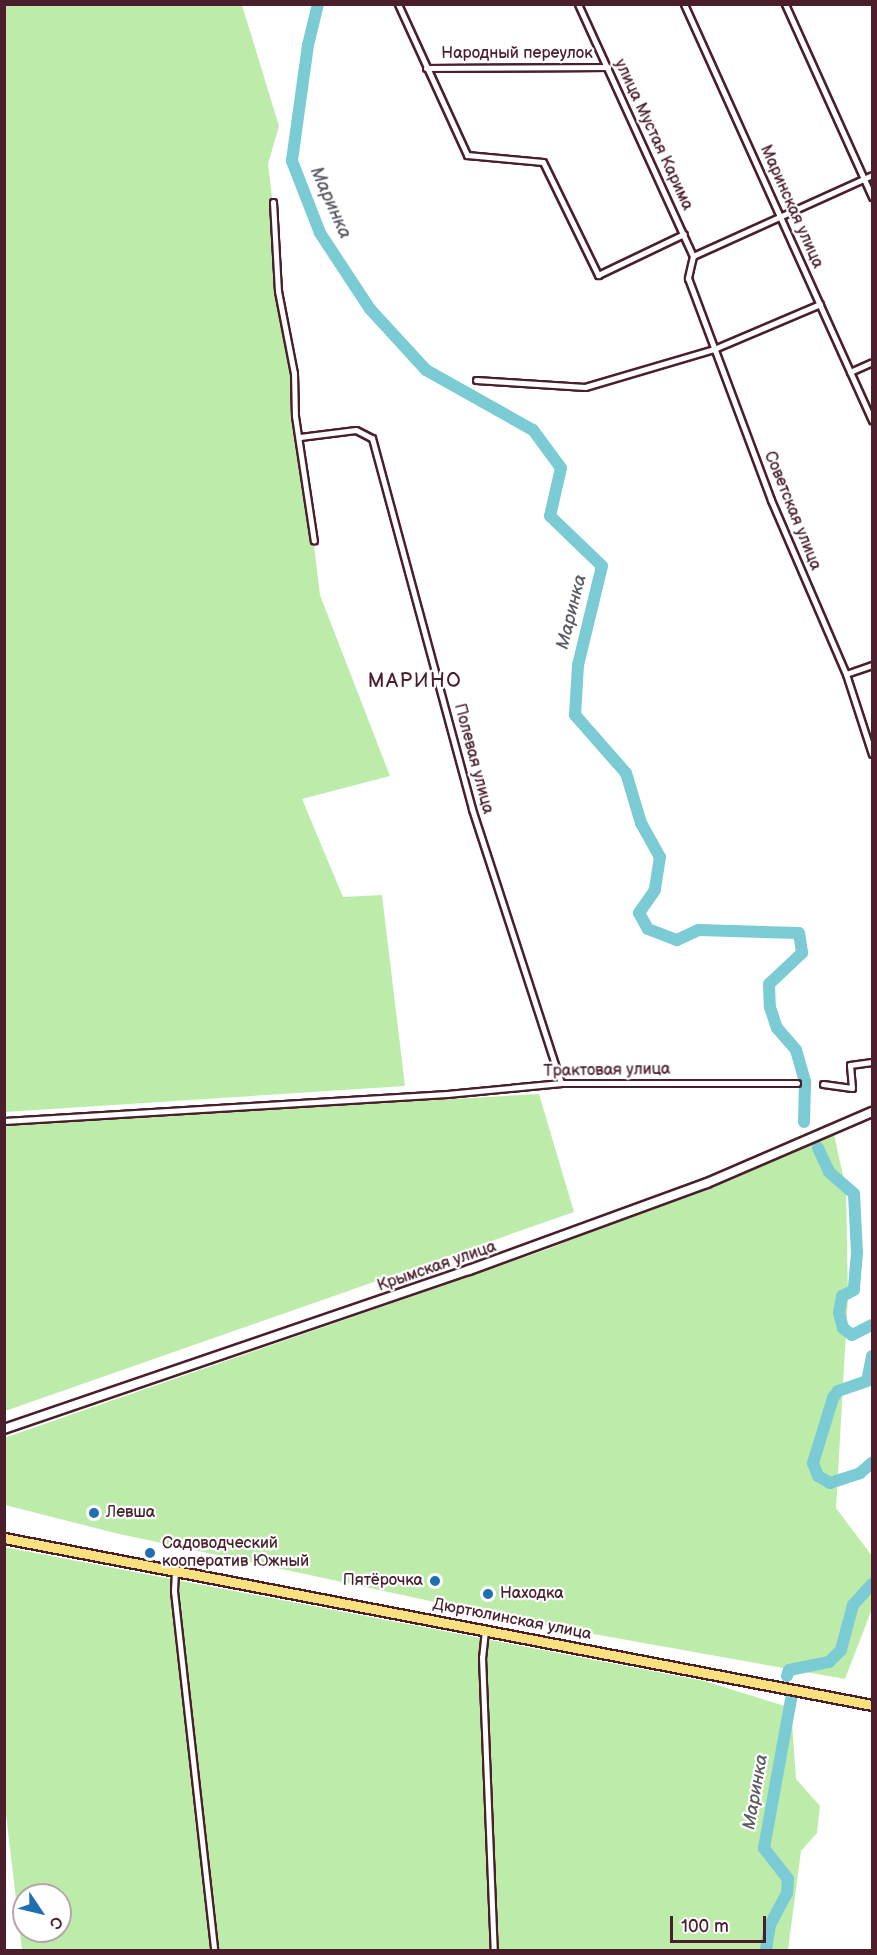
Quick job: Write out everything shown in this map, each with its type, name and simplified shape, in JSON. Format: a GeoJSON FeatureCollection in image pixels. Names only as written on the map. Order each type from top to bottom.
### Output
{"type":"FeatureCollection","features":[{"type":"Feature","properties":{"kind":"main road","name":"Крымская улица"},"geometry":{"type":"LineString","coordinates":[[4,1429],[469,1270],[707,1183],[873,1112]]}},
{"type":"Feature","properties":{"kind":"main road","name":"Дюртюлинская улица"},"geometry":{"type":"LineString","coordinates":[[4,1538],[873,1705]]}},
{"type":"Feature","properties":{"kind":"street"},"geometry":{"type":"LineString","coordinates":[[398,4],[467,155],[543,162],[598,274],[684,234]]}},
{"type":"Feature","properties":{"kind":"street","name":"улица Мустая Карима"},"geometry":{"type":"LineString","coordinates":[[578,4],[693,256]]}},
{"type":"Feature","properties":{"kind":"street","name":"Маринская улица"},"geometry":{"type":"LineString","coordinates":[[684,4],[873,421]]}},
{"type":"Feature","properties":{"kind":"street"},"geometry":{"type":"LineString","coordinates":[[784,4],[873,197]]}},
{"type":"Feature","properties":{"kind":"street","name":"Народный переулок"},"geometry":{"type":"LineString","coordinates":[[426,68],[608,67]]}},
{"type":"Feature","properties":{"kind":"street"},"geometry":{"type":"LineString","coordinates":[[693,256],[780,214],[873,175]]}},
{"type":"Feature","properties":{"kind":"street"},"geometry":{"type":"LineString","coordinates":[[273,202],[278,291],[294,373],[295,416],[314,541]]}},
{"type":"Feature","properties":{"kind":"street","name":"Советская улица"},"geometry":{"type":"LineString","coordinates":[[693,256],[688,278],[771,500],[846,674],[873,754]]}},
{"type":"Feature","properties":{"kind":"street"},"geometry":{"type":"LineString","coordinates":[[476,380],[585,387],[714,349],[820,304]]}},
{"type":"Feature","properties":{"kind":"street"},"geometry":{"type":"LineString","coordinates":[[850,372],[873,362]]}},
{"type":"Feature","properties":{"kind":"street","name":"Полевая улица"},"geometry":{"type":"LineString","coordinates":[[300,437],[356,430],[372,438],[472,809],[561,1083]]}},
{"type":"Feature","properties":{"kind":"street"},"geometry":{"type":"LineString","coordinates":[[846,674],[873,664]]}},
{"type":"Feature","properties":{"kind":"street"},"geometry":{"type":"LineString","coordinates":[[823,1084],[852,1088],[850,1065],[873,1062]]}},
{"type":"Feature","properties":{"kind":"street","name":"Трактовая улица"},"geometry":{"type":"LineString","coordinates":[[4,1121],[418,1095],[561,1083],[797,1083]]}},
{"type":"Feature","properties":{"kind":"street"},"geometry":{"type":"LineString","coordinates":[[175,1571],[174,1591],[214,1950]]}},
{"type":"Feature","properties":{"kind":"street"},"geometry":{"type":"LineString","coordinates":[[485,1630],[482,1657],[494,1950]]}},
{"type":"Feature","properties":{"kind":"green space"},"geometry":{"type":"Polygon","coordinates":[[[5,5],[242,5],[279,126],[268,164],[320,595],[390,776],[302,799],[343,897],[382,895],[405,1086],[5,1112],[5,5]]]}},
{"type":"Feature","properties":{"kind":"green space"},"geometry":{"type":"Polygon","coordinates":[[[539,1094],[574,1212],[5,1411],[5,1125],[539,1094]]]}},
{"type":"Feature","properties":{"kind":"green space"},"geometry":{"type":"Polygon","coordinates":[[[833,1130],[846,1189],[848,1297],[836,1508],[872,1556],[872,1609],[845,1679],[532,1623],[115,1533],[5,1505],[4,1438],[548,1249],[833,1130]]]}},
{"type":"Feature","properties":{"kind":"green space"},"geometry":{"type":"Polygon","coordinates":[[[4,1547],[704,1681],[791,1708],[796,1779],[820,1806],[817,1833],[801,1851],[788,1950],[22,1950],[21,1943],[72,1943],[72,1883],[14,1883],[4,1798],[4,1547]]]}},
{"type":"Feature","properties":{"kind":"waterway","name":"Маринка"},"geometry":{"type":"LineString","coordinates":[[318,4],[308,45],[292,161],[320,233],[370,309],[426,370],[533,430],[561,468],[550,516],[602,566],[578,665],[575,715],[626,773],[641,823],[660,857],[655,890],[639,913],[648,929],[677,940],[698,930],[799,933],[802,953],[769,984],[770,1007],[777,1028],[796,1050],[805,1082],[804,1122]]}},
{"type":"Feature","properties":{"kind":"waterway","name":"Маринка"},"geometry":{"type":"LineString","coordinates":[[818,1148],[829,1172],[854,1194],[857,1253],[854,1290],[842,1296],[839,1313],[843,1328],[852,1335],[872,1325]]}},
{"type":"Feature","properties":{"kind":"waterway","name":"Маринка"},"geometry":{"type":"LineString","coordinates":[[872,1356],[867,1381],[838,1391],[833,1398],[813,1463],[818,1476],[830,1483],[860,1473],[872,1463]]}},
{"type":"Feature","properties":{"kind":"waterway","name":"Маринка"},"geometry":{"type":"LineString","coordinates":[[787,1676],[789,1670],[829,1662],[841,1650],[853,1605],[872,1584]]}},
{"type":"Feature","properties":{"kind":"waterway","name":"Маринка"},"geometry":{"type":"LineString","coordinates":[[766,1950],[770,1925],[787,1893],[788,1879],[764,1848],[791,1699]]}},
{"type":"Feature","properties":{"kind":"place","name":"Левша"},"geometry":{"type":"Point","coordinates":[94,1513]}},
{"type":"Feature","properties":{"kind":"place","name":"Садоводческий кооператив Южный"},"geometry":{"type":"Point","coordinates":[150,1553]}},
{"type":"Feature","properties":{"kind":"place","name":"Пятёрочка"},"geometry":{"type":"Point","coordinates":[435,1581]}},
{"type":"Feature","properties":{"kind":"place","name":"Находка"},"geometry":{"type":"Point","coordinates":[488,1594]}},
{"type":"Feature","properties":{"kind":"district","name":"МАРИНО"},"geometry":{"type":"Point","coordinates":[415,681]}}]}
